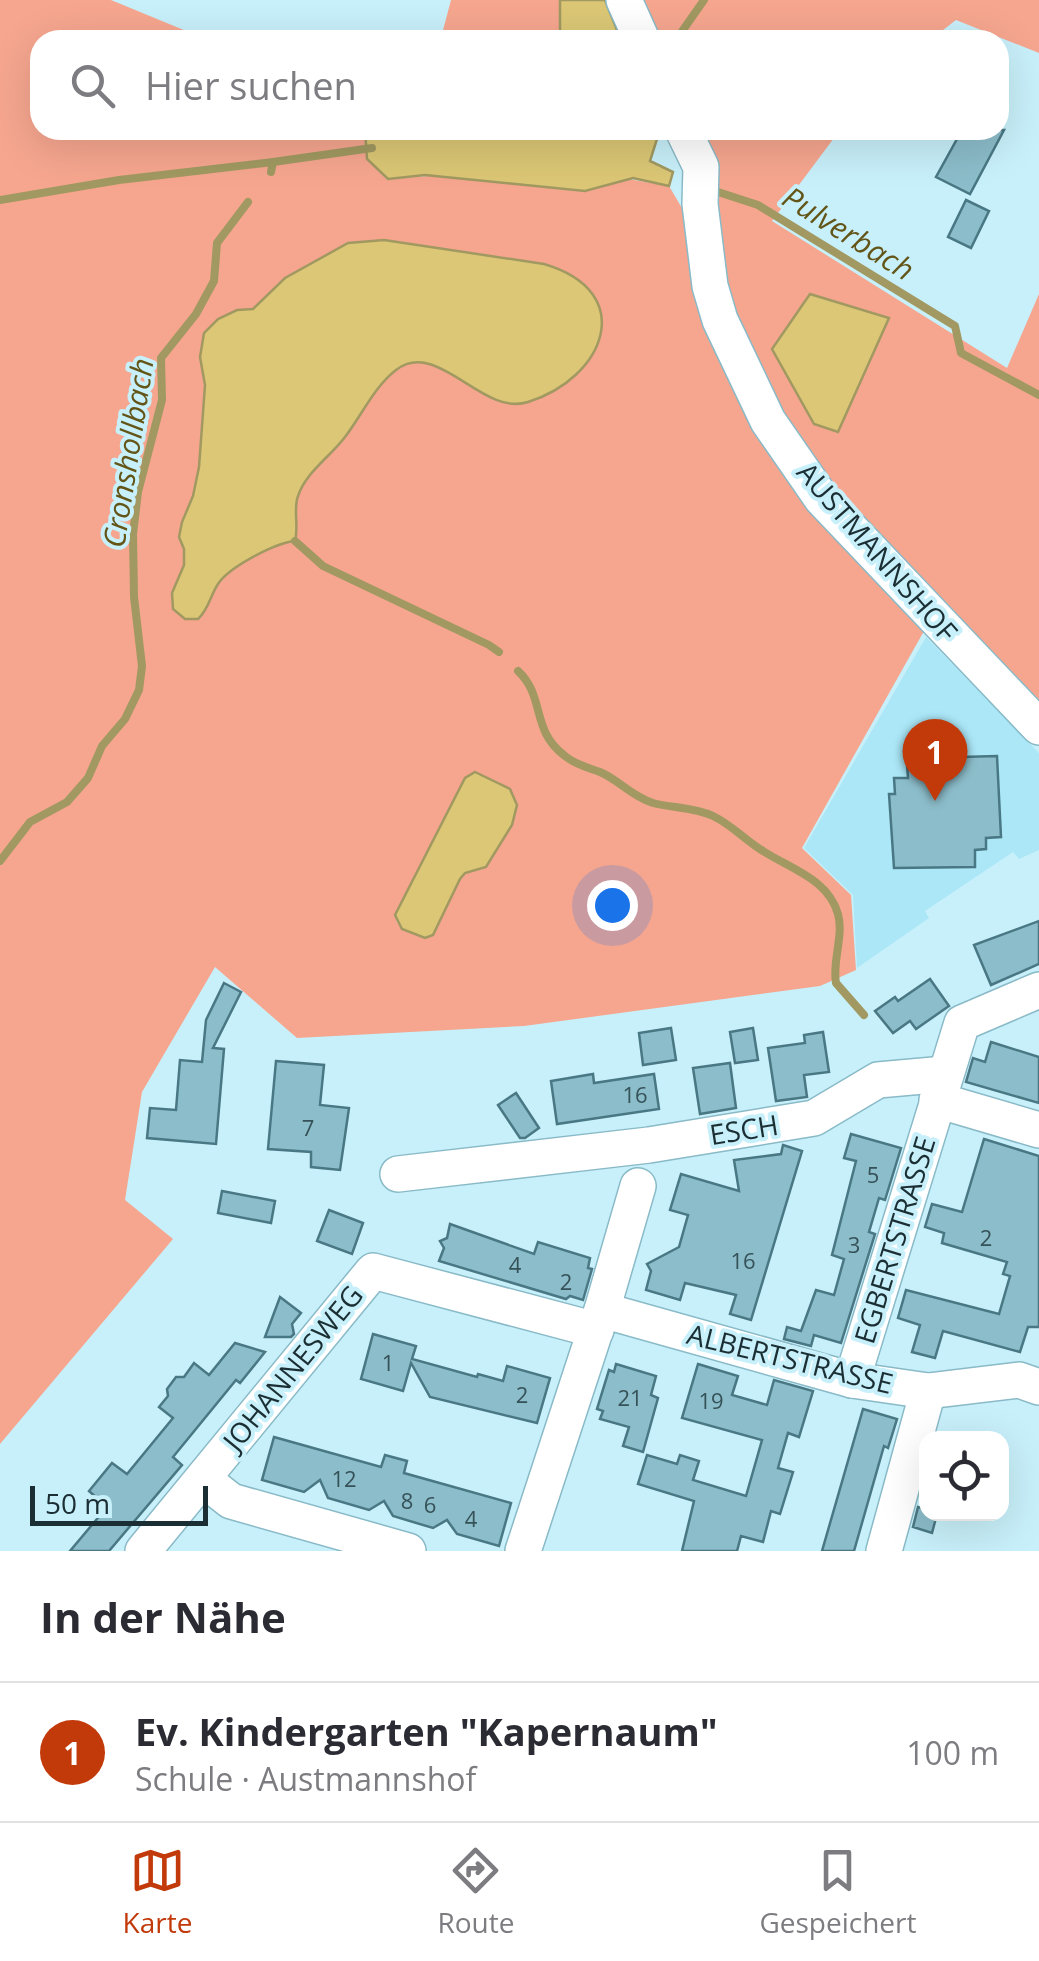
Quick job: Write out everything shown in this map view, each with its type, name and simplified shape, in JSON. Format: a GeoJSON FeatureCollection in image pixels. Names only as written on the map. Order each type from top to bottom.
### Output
{"type":"FeatureCollection","features":[{"type":"Feature","properties":{"kind":"street"},"geometry":{"type":"LineString","coordinates":[[624,0],[638,30]]}},
{"type":"Feature","properties":{"kind":"street","name":"AUSTMANNSHOF"},"geometry":{"type":"LineString","coordinates":[[687,140],[701,186],[710,286],[720,320],[768,420],[822,499],[1039,727]]}},
{"type":"Feature","properties":{"kind":"street"},"geometry":{"type":"LineString","coordinates":[[941,1087],[962,1023],[1039,990]]}},
{"type":"Feature","properties":{"kind":"street","name":"ESCH"},"geometry":{"type":"LineString","coordinates":[[398,1174],[650,1145],[814,1118],[878,1080],[941,1087]]}},
{"type":"Feature","properties":{"kind":"street","name":"EGBERTSTRASSE"},"geometry":{"type":"LineString","coordinates":[[852,1380],[941,1087],[1039,1130]]}},
{"type":"Feature","properties":{"kind":"street"},"geometry":{"type":"LineString","coordinates":[[523,1551],[599,1320],[638,1186]]}},
{"type":"Feature","properties":{"kind":"street","name":"JOHANNESWEG"},"geometry":{"type":"LineString","coordinates":[[143,1551],[373,1271],[599,1320]]}},
{"type":"Feature","properties":{"kind":"street","name":"ALBERTSTRASSE"},"geometry":{"type":"LineString","coordinates":[[599,1320],[852,1380],[928,1390],[1020,1380],[1039,1387]]}},
{"type":"Feature","properties":{"kind":"street"},"geometry":{"type":"LineString","coordinates":[[884,1551],[928,1390]]}},
{"type":"Feature","properties":{"kind":"street"},"geometry":{"type":"LineString","coordinates":[[203,1479],[231,1500],[408,1551]]}},
{"type":"Feature","properties":{"kind":"shaded area"},"geometry":{"type":"Polygon","coordinates":[[[0,0],[111,0],[184,30],[30,30],[30,140],[366,140],[367,158],[388,179],[429,176],[585,191],[628,179],[669,186],[686,215],[698,283],[924,631],[802,848],[851,895],[856,970],[820,986],[524,1026],[297,1038],[215,967],[142,1092],[125,1200],[173,1239],[0,1444],[0,0]],[[475,772],[465,778],[396,915],[397,923],[465,873],[486,867],[475,772]]]}},
{"type":"Feature","properties":{"kind":"shaded area"},"geometry":{"type":"Polygon","coordinates":[[[451,0],[560,0],[560,30],[443,30],[451,0]]]}},
{"type":"Feature","properties":{"kind":"shaded area"},"geometry":{"type":"Polygon","coordinates":[[[560,0],[605,0],[617,30],[560,30],[560,0]]]}},
{"type":"Feature","properties":{"kind":"shaded area"},"geometry":{"type":"Polygon","coordinates":[[[634,0],[1039,0],[1039,53],[1009,41],[1009,30],[981,30],[956,20],[943,30],[648,30],[634,0]]]}},
{"type":"Feature","properties":{"kind":"shaded area"},"geometry":{"type":"Polygon","coordinates":[[[366,140],[657,140],[650,161],[673,172],[669,186],[633,178],[585,191],[425,175],[388,179],[367,159],[366,140]]]}},
{"type":"Feature","properties":{"kind":"shaded area"},"geometry":{"type":"Polygon","coordinates":[[[698,140],[833,140],[772,221],[1007,368],[1039,294],[1039,704],[843,501],[780,411],[731,315],[698,140]]]}},
{"type":"Feature","properties":{"kind":"shaded area"},"geometry":{"type":"Polygon","coordinates":[[[384,240],[544,264],[574,277],[592,294],[601,314],[600,334],[592,355],[555,390],[528,402],[511,404],[428,364],[412,363],[396,370],[302,487],[297,501],[295,541],[265,551],[232,570],[218,584],[198,619],[185,619],[173,609],[172,593],[184,565],[179,537],[199,467],[205,385],[200,357],[204,333],[218,319],[237,310],[253,309],[285,278],[348,243],[384,240]]]}},
{"type":"Feature","properties":{"kind":"shaded area"},"geometry":{"type":"Polygon","coordinates":[[[810,294],[889,318],[838,432],[814,424],[772,349],[810,294]]]}},
{"type":"Feature","properties":{"kind":"shaded area"},"geometry":{"type":"Polygon","coordinates":[[[926,637],[1039,753],[1039,850],[1019,859],[1013,852],[925,911],[929,918],[857,968],[853,895],[804,848],[926,637]]]}},
{"type":"Feature","properties":{"kind":"shaded area"},"geometry":{"type":"Polygon","coordinates":[[[475,772],[510,789],[517,805],[512,825],[486,867],[465,873],[460,879],[433,935],[425,938],[402,929],[395,915],[465,778],[475,772]]]}},
{"type":"Feature","properties":{"kind":"building"},"geometry":{"type":"Polygon","coordinates":[[[956,140],[999,140],[970,194],[936,177],[956,140]]]}},
{"type":"Feature","properties":{"kind":"building"},"geometry":{"type":"Polygon","coordinates":[[[966,200],[989,211],[971,248],[948,237],[966,200]]]}},
{"type":"Feature","properties":{"kind":"building"},"geometry":{"type":"Polygon","coordinates":[[[997,756],[1001,837],[986,838],[986,849],[975,850],[975,867],[894,868],[889,794],[895,794],[894,778],[908,778],[907,764],[923,763],[923,758],[997,756]]]}},
{"type":"Feature","properties":{"kind":"building"},"geometry":{"type":"Polygon","coordinates":[[[1039,921],[1039,964],[991,985],[974,945],[1039,921]]]}},
{"type":"Feature","properties":{"kind":"building"},"geometry":{"type":"Polygon","coordinates":[[[930,979],[949,1006],[916,1029],[910,1021],[893,1033],[875,1011],[930,979]]]}},
{"type":"Feature","properties":{"kind":"building"},"geometry":{"type":"Polygon","coordinates":[[[224,983],[241,992],[213,1048],[224,1049],[216,1144],[147,1138],[150,1108],[176,1110],[180,1060],[202,1062],[206,1020],[224,983]]]}},
{"type":"Feature","properties":{"kind":"building"},"geometry":{"type":"Polygon","coordinates":[[[671,1028],[676,1060],[643,1065],[639,1033],[671,1028]]]}},
{"type":"Feature","properties":{"kind":"building"},"geometry":{"type":"Polygon","coordinates":[[[753,1028],[758,1060],[735,1063],[730,1032],[753,1028]]]}},
{"type":"Feature","properties":{"kind":"building"},"geometry":{"type":"Polygon","coordinates":[[[823,1032],[829,1072],[804,1075],[807,1097],[776,1101],[768,1048],[805,1043],[804,1035],[823,1032]]]}},
{"type":"Feature","properties":{"kind":"building"},"geometry":{"type":"Polygon","coordinates":[[[991,1042],[1039,1057],[1039,1103],[966,1082],[973,1058],[985,1062],[991,1042]]]}},
{"type":"Feature","properties":{"kind":"building"},"geometry":{"type":"Polygon","coordinates":[[[276,1061],[324,1065],[320,1105],[349,1108],[340,1170],[311,1167],[311,1152],[268,1149],[276,1061]]]}},
{"type":"Feature","properties":{"kind":"building"},"geometry":{"type":"Polygon","coordinates":[[[730,1063],[736,1108],[700,1114],[693,1068],[730,1063]]]}},
{"type":"Feature","properties":{"kind":"building"},"geometry":{"type":"Polygon","coordinates":[[[593,1074],[594,1083],[654,1074],[659,1109],[557,1124],[551,1081],[593,1074]]]}},
{"type":"Feature","properties":{"kind":"building"},"geometry":{"type":"Polygon","coordinates":[[[516,1093],[539,1128],[525,1138],[520,1138],[498,1105],[516,1093]]]}},
{"type":"Feature","properties":{"kind":"building"},"geometry":{"type":"Polygon","coordinates":[[[851,1134],[901,1148],[885,1200],[879,1198],[869,1232],[875,1234],[841,1343],[814,1335],[811,1346],[784,1339],[787,1327],[801,1331],[816,1290],[834,1295],[844,1259],[832,1255],[856,1161],[844,1158],[851,1134]]]}},
{"type":"Feature","properties":{"kind":"building"},"geometry":{"type":"Polygon","coordinates":[[[984,1139],[1039,1156],[1039,1327],[1028,1327],[1020,1352],[943,1331],[935,1358],[912,1352],[920,1325],[898,1318],[906,1290],[999,1314],[1010,1276],[1003,1274],[1007,1262],[942,1243],[944,1233],[925,1227],[932,1204],[962,1212],[984,1139]]]}},
{"type":"Feature","properties":{"kind":"building"},"geometry":{"type":"Polygon","coordinates":[[[783,1145],[802,1151],[751,1320],[730,1314],[736,1295],[685,1283],[680,1300],[646,1290],[651,1271],[647,1264],[679,1247],[688,1215],[670,1210],[681,1174],[739,1191],[734,1160],[781,1154],[783,1145]]]}},
{"type":"Feature","properties":{"kind":"building"},"geometry":{"type":"Polygon","coordinates":[[[222,1191],[275,1201],[271,1223],[218,1213],[222,1191]]]}},
{"type":"Feature","properties":{"kind":"building"},"geometry":{"type":"Polygon","coordinates":[[[329,1210],[363,1223],[352,1254],[317,1241],[329,1210]]]}},
{"type":"Feature","properties":{"kind":"building"},"geometry":{"type":"Polygon","coordinates":[[[450,1224],[534,1254],[538,1242],[590,1258],[588,1268],[592,1269],[583,1300],[570,1296],[566,1299],[439,1261],[444,1248],[440,1241],[447,1238],[450,1224]]]}},
{"type":"Feature","properties":{"kind":"building"},"geometry":{"type":"Polygon","coordinates":[[[280,1297],[301,1313],[292,1324],[294,1334],[265,1337],[280,1297]]]}},
{"type":"Feature","properties":{"kind":"building"},"geometry":{"type":"Polygon","coordinates":[[[373,1334],[416,1346],[412,1359],[477,1377],[478,1374],[503,1381],[507,1366],[550,1378],[537,1423],[430,1397],[411,1363],[403,1391],[361,1379],[373,1334]]]}},
{"type":"Feature","properties":{"kind":"building"},"geometry":{"type":"Polygon","coordinates":[[[235,1343],[265,1352],[240,1383],[236,1380],[173,1457],[182,1465],[109,1551],[70,1551],[107,1507],[89,1491],[112,1463],[127,1474],[173,1418],[159,1407],[176,1377],[184,1377],[194,1363],[209,1375],[235,1343]]]}},
{"type":"Feature","properties":{"kind":"building"},"geometry":{"type":"Polygon","coordinates":[[[616,1364],[656,1376],[651,1395],[658,1398],[643,1452],[623,1446],[629,1427],[600,1419],[603,1411],[597,1409],[609,1370],[614,1372],[616,1364]]]}},
{"type":"Feature","properties":{"kind":"building"},"geometry":{"type":"Polygon","coordinates":[[[698,1364],[738,1376],[732,1395],[767,1405],[774,1380],[813,1391],[799,1437],[788,1433],[778,1468],[793,1472],[780,1514],[771,1511],[763,1542],[741,1536],[737,1551],[682,1551],[694,1501],[638,1484],[647,1455],[677,1464],[680,1455],[699,1461],[693,1480],[746,1496],[762,1440],[682,1418],[698,1364]]]}},
{"type":"Feature","properties":{"kind":"building"},"geometry":{"type":"Polygon","coordinates":[[[863,1409],[897,1419],[888,1448],[884,1446],[854,1551],[822,1551],[863,1409]]]}},
{"type":"Feature","properties":{"kind":"building"},"geometry":{"type":"Polygon","coordinates":[[[274,1437],[381,1467],[385,1455],[407,1461],[404,1473],[511,1503],[499,1546],[457,1534],[447,1520],[433,1528],[393,1516],[384,1501],[369,1510],[328,1498],[320,1480],[304,1492],[262,1480],[274,1437]]]}},
{"type":"Feature","properties":{"kind":"building"},"geometry":{"type":"Polygon","coordinates":[[[918,1507],[919,1521],[935,1521],[932,1533],[913,1527],[918,1507]]]}},
{"type":"Feature","properties":{"kind":"waterway"},"geometry":{"type":"LineString","coordinates":[[683,30],[704,0]]}},
{"type":"Feature","properties":{"kind":"waterway","name":"Cronshollbach"},"geometry":{"type":"LineString","coordinates":[[271,172],[273,162],[372,148]]}},
{"type":"Feature","properties":{"kind":"waterway"},"geometry":{"type":"LineString","coordinates":[[0,200],[119,180],[273,162]]}},
{"type":"Feature","properties":{"kind":"waterway","name":"Pulverbach"},"geometry":{"type":"LineString","coordinates":[[712,190],[758,205],[955,326],[961,353],[1039,395]]}},
{"type":"Feature","properties":{"kind":"waterway","name":"Cronshollbach"},"geometry":{"type":"LineString","coordinates":[[0,861],[30,822],[67,802],[88,778],[102,746],[125,719],[139,690],[142,666],[134,597],[133,534],[138,492],[162,400],[161,358],[196,314],[214,281],[217,243],[248,202]]}},
{"type":"Feature","properties":{"kind":"waterway"},"geometry":{"type":"LineString","coordinates":[[295,541],[323,566],[499,652]]}},
{"type":"Feature","properties":{"kind":"waterway"},"geometry":{"type":"LineString","coordinates":[[518,671],[532,692],[547,735],[569,759],[607,775],[645,800],[713,816],[817,883],[838,914],[836,983],[864,1015]]}},
{"type":"Feature","properties":{"kind":"place","name":"Ev. Kindergarten \"Kapernaum\""},"geometry":{"type":"Point","coordinates":[935,801]}}]}
